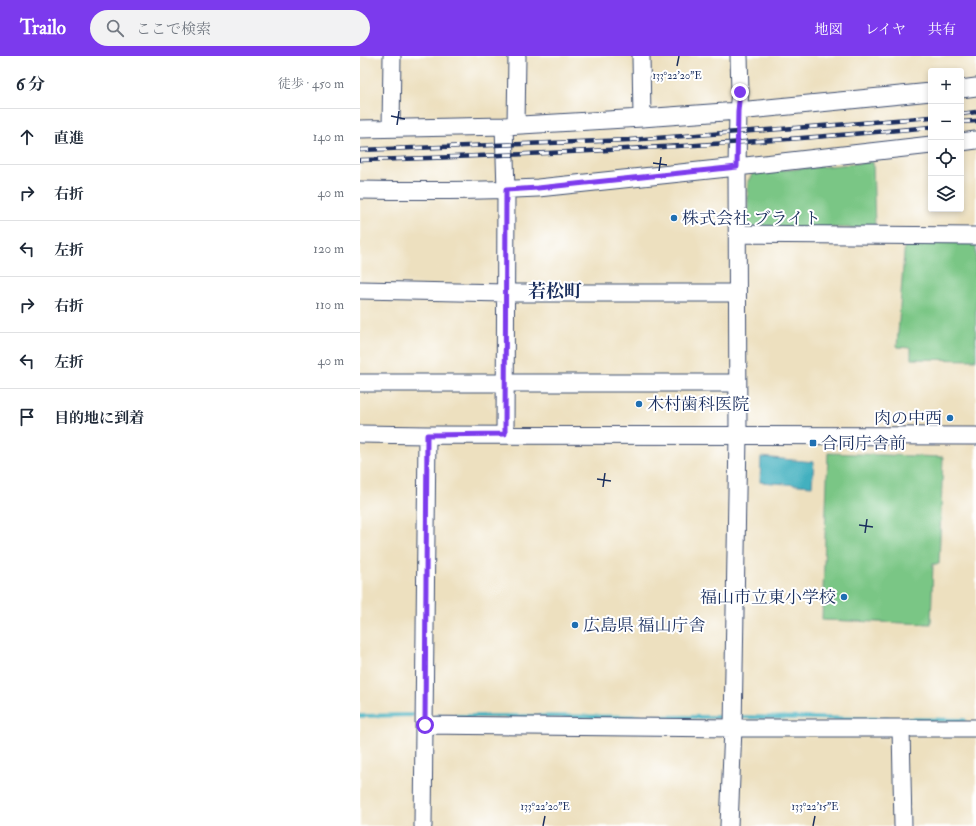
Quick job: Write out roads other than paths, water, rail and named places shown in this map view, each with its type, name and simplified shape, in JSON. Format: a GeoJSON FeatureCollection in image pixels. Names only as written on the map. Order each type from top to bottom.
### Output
{"type":"FeatureCollection","features":[{"type":"Feature","properties":{"kind":"street"},"geometry":{"type":"LineString","coordinates":[[391,128],[392,56]]}},
{"type":"Feature","properties":{"kind":"street"},"geometry":{"type":"LineString","coordinates":[[505,434],[506,190],[510,125],[517,56]]}},
{"type":"Feature","properties":{"kind":"street"},"geometry":{"type":"LineString","coordinates":[[641,56],[642,118]]}},
{"type":"Feature","properties":{"kind":"street"},"geometry":{"type":"LineString","coordinates":[[729,826],[733,721],[738,435],[737,167],[738,111],[740,92],[739,56]]}},
{"type":"Feature","properties":{"kind":"street"},"geometry":{"type":"LineString","coordinates":[[964,88],[976,87]]}},
{"type":"Feature","properties":{"kind":"street"},"geometry":{"type":"LineString","coordinates":[[360,129],[510,125],[642,118],[738,111],[928,92]]}},
{"type":"Feature","properties":{"kind":"street"},"geometry":{"type":"LineString","coordinates":[[964,142],[976,140]]}},
{"type":"Feature","properties":{"kind":"street"},"geometry":{"type":"LineString","coordinates":[[360,190],[506,190],[538,188],[928,145]]}},
{"type":"Feature","properties":{"kind":"street"},"geometry":{"type":"LineString","coordinates":[[737,234],[976,236]]}},
{"type":"Feature","properties":{"kind":"street"},"geometry":{"type":"LineString","coordinates":[[360,290],[506,293],[737,292]]}},
{"type":"Feature","properties":{"kind":"street"},"geometry":{"type":"LineString","coordinates":[[360,383],[737,383]]}},
{"type":"Feature","properties":{"kind":"street"},"geometry":{"type":"LineString","coordinates":[[360,434],[976,436]]}},
{"type":"Feature","properties":{"kind":"street"},"geometry":{"type":"LineString","coordinates":[[423,826],[427,435]]}},
{"type":"Feature","properties":{"kind":"street"},"geometry":{"type":"LineString","coordinates":[[425,725],[733,721],[901,728],[976,728]]}},
{"type":"Feature","properties":{"kind":"street"},"geometry":{"type":"LineString","coordinates":[[901,728],[903,826]]}},
{"type":"Feature","properties":{"kind":"water"},"geometry":{"type":"Polygon","coordinates":[[[761,457],[814,462],[812,486],[760,482],[761,457]]]}},
{"type":"Feature","properties":{"kind":"waterway"},"geometry":{"type":"LineString","coordinates":[[360,716],[412,715]]}},
{"type":"Feature","properties":{"kind":"waterway"},"geometry":{"type":"LineString","coordinates":[[437,716],[730,717]]}},
{"type":"Feature","properties":{"kind":"waterway"},"geometry":{"type":"LineString","coordinates":[[736,717],[964,720]]}},
{"type":"Feature","properties":{"kind":"railway"},"geometry":{"type":"LineString","coordinates":[[964,114],[976,112]]}},
{"type":"Feature","properties":{"kind":"railway"},"geometry":{"type":"LineString","coordinates":[[360,150],[629,140],[928,117]]}},
{"type":"Feature","properties":{"kind":"railway"},"geometry":{"type":"LineString","coordinates":[[964,122],[976,121]]}},
{"type":"Feature","properties":{"kind":"railway"},"geometry":{"type":"LineString","coordinates":[[360,160],[526,154],[678,146],[779,140],[928,127]]}},
{"type":"Feature","properties":{"kind":"place","name":"株式会社 ブライト"},"geometry":{"type":"Point","coordinates":[674,218]}},
{"type":"Feature","properties":{"kind":"place","name":"木村歯科医院"},"geometry":{"type":"Point","coordinates":[639,404]}},
{"type":"Feature","properties":{"kind":"place","name":"肉の中西"},"geometry":{"type":"Point","coordinates":[950,418]}},
{"type":"Feature","properties":{"kind":"place","name":"合同庁舎前"},"geometry":{"type":"Point","coordinates":[813,443]}},
{"type":"Feature","properties":{"kind":"place","name":"福山市立東小学校"},"geometry":{"type":"Point","coordinates":[844,597]}},
{"type":"Feature","properties":{"kind":"place","name":"広島県 福山庁舎"},"geometry":{"type":"Point","coordinates":[575,625]}},
{"type":"Feature","properties":{"kind":"district","name":"若松町"},"geometry":{"type":"Point","coordinates":[555,291]}}]}
